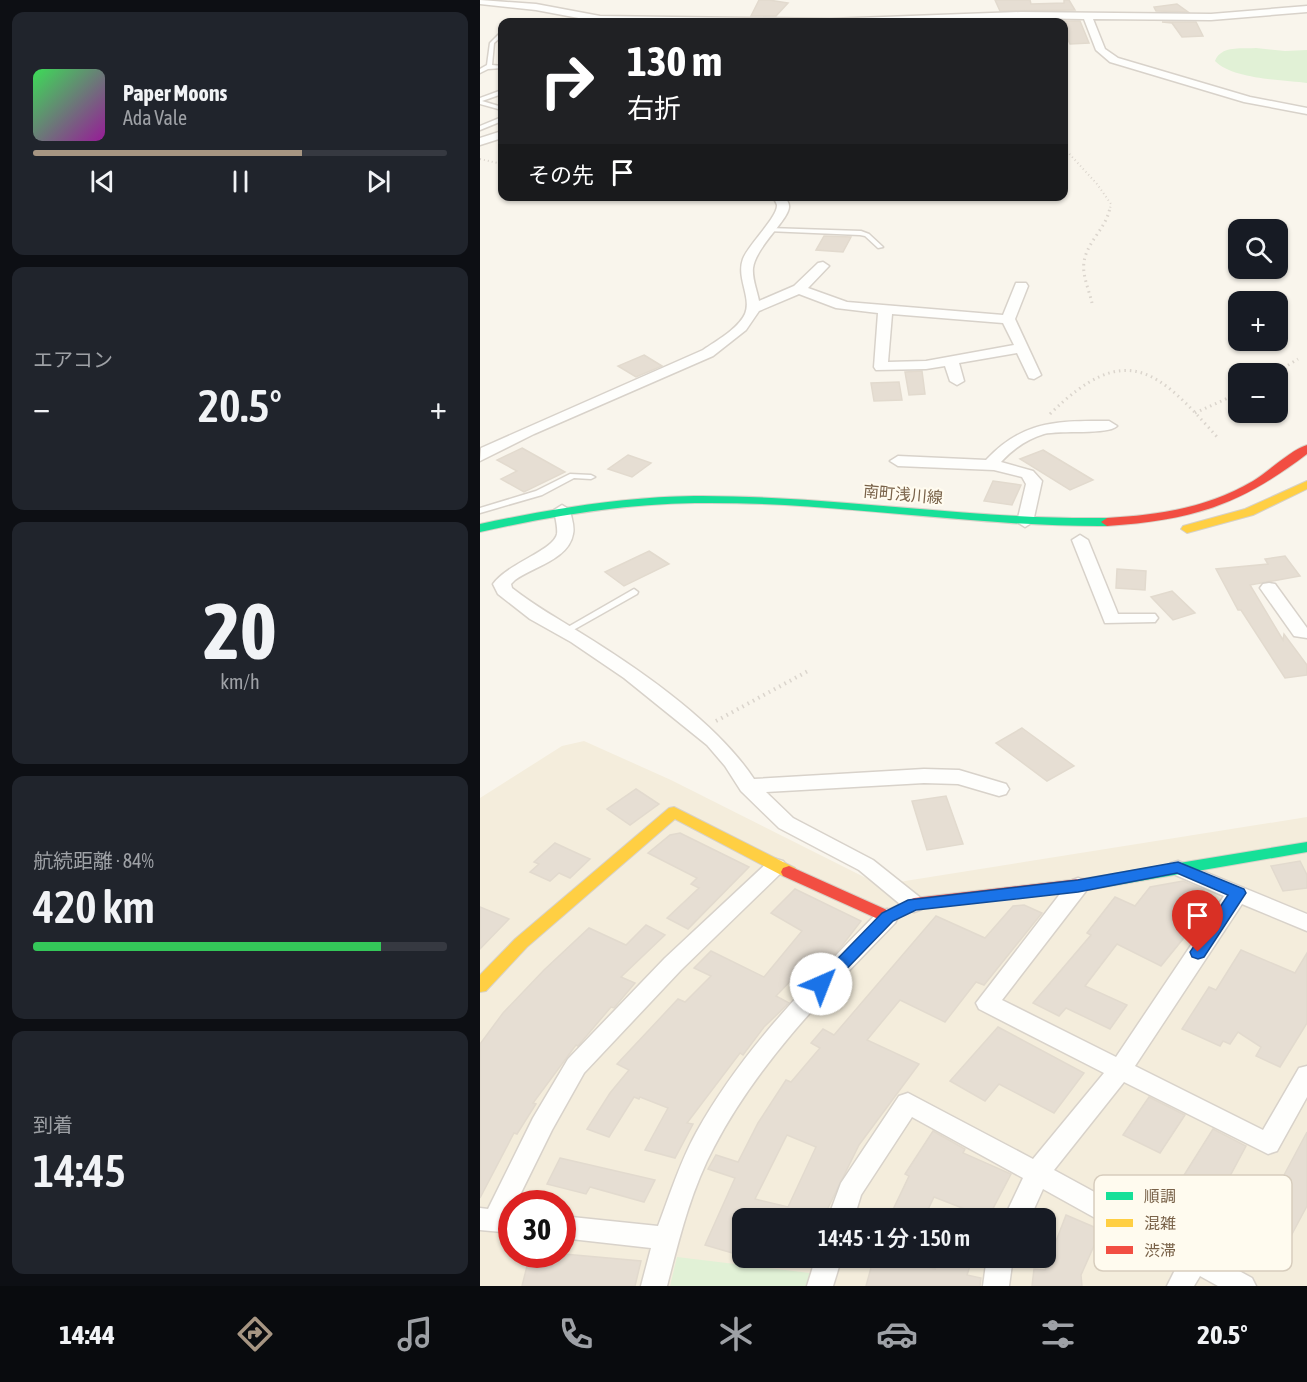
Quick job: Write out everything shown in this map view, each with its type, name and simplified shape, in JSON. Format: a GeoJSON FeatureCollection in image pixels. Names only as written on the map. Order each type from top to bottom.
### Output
{"type":"FeatureCollection","features":[{"type":"Feature","properties":{"kind":"street"},"geometry":{"type":"LineString","coordinates":[[480,1],[589,18]]}},
{"type":"Feature","properties":{"kind":"street"},"geometry":{"type":"LineString","coordinates":[[930,18],[1081,12],[1211,17],[1307,9]]}},
{"type":"Feature","properties":{"kind":"street"},"geometry":{"type":"LineString","coordinates":[[1081,12],[1101,50],[1114,60],[1248,100],[1307,111]]}},
{"type":"Feature","properties":{"kind":"street"},"geometry":{"type":"LineString","coordinates":[[480,142],[498,135]]}},
{"type":"Feature","properties":{"kind":"street"},"geometry":{"type":"LineString","coordinates":[[480,456],[529,431],[708,353],[747,321],[753,309],[747,269],[754,247],[781,213],[783,206],[781,201]]}},
{"type":"Feature","properties":{"kind":"street"},"geometry":{"type":"LineString","coordinates":[[753,309],[799,289],[823,266]]}},
{"type":"Feature","properties":{"kind":"street"},"geometry":{"type":"LineString","coordinates":[[1021,286],[1008,319],[1035,375]]}},
{"type":"Feature","properties":{"kind":"street"},"geometry":{"type":"LineString","coordinates":[[799,289],[836,304],[1008,319]]}},
{"type":"Feature","properties":{"kind":"street"},"geometry":{"type":"LineString","coordinates":[[885,310],[881,367],[926,365],[1022,348]]}},
{"type":"Feature","properties":{"kind":"street"},"geometry":{"type":"LineString","coordinates":[[951,361],[957,381]]}},
{"type":"Feature","properties":{"kind":"street"},"geometry":{"type":"LineString","coordinates":[[990,465],[1004,448],[1016,439],[1043,428],[1071,425],[1109,426]]}},
{"type":"Feature","properties":{"kind":"street","name":"南町浅川線"},"geometry":{"type":"LineString","coordinates":[[480,528],[563,517],[640,501],[745,500],[838,505],[1025,522],[1113,523],[1202,510],[1235,497],[1284,466],[1307,448]]}},
{"type":"Feature","properties":{"kind":"street"},"geometry":{"type":"LineString","coordinates":[[898,461],[1010,467],[1031,475],[1034,492],[1028,503],[1025,522]]}},
{"type":"Feature","properties":{"kind":"street"},"geometry":{"type":"LineString","coordinates":[[1284,466],[1307,475]]}},
{"type":"Feature","properties":{"kind":"street"},"geometry":{"type":"LineString","coordinates":[[1176,531],[1248,514],[1277,502],[1307,485]]}},
{"type":"Feature","properties":{"kind":"street"},"geometry":{"type":"LineString","coordinates":[[563,517],[565,534],[560,545],[542,558],[510,573],[502,584],[504,590],[536,615],[631,674],[714,741],[732,761],[748,786],[786,823],[866,865],[914,904]]}},
{"type":"Feature","properties":{"kind":"street","name":"南町浅川線"},"geometry":{"type":"LineString","coordinates":[[524,533],[563,517],[622,517]]}},
{"type":"Feature","properties":{"kind":"street"},"geometry":{"type":"LineString","coordinates":[[1078,540],[1111,619],[1149,618]]}},
{"type":"Feature","properties":{"kind":"street"},"geometry":{"type":"LineString","coordinates":[[1269,588],[1300,632],[1307,633]]}},
{"type":"Feature","properties":{"kind":"street"},"geometry":{"type":"LineString","coordinates":[[748,786],[958,777],[999,789]]}},
{"type":"Feature","properties":{"kind":"street"},"geometry":{"type":"LineString","coordinates":[[480,986],[521,943],[674,812],[776,866],[887,917]]}},
{"type":"Feature","properties":{"kind":"street"},"geometry":{"type":"LineString","coordinates":[[654,1286],[666,1238],[704,1141],[758,1056],[804,1001],[887,917],[914,904],[1078,886],[1307,847]]}},
{"type":"Feature","properties":{"kind":"street"},"geometry":{"type":"LineString","coordinates":[[496,1220],[542,1125],[576,1066],[673,964],[776,866]]}},
{"type":"Feature","properties":{"kind":"street"},"geometry":{"type":"LineString","coordinates":[[1178,868],[1307,923]]}},
{"type":"Feature","properties":{"kind":"street"},"geometry":{"type":"LineString","coordinates":[[1078,886],[987,1003],[1268,1144],[1307,1075]]}},
{"type":"Feature","properties":{"kind":"street"},"geometry":{"type":"LineString","coordinates":[[1022,1208],[1038,1172],[1119,1071],[1238,893]]}},
{"type":"Feature","properties":{"kind":"street"},"geometry":{"type":"LineString","coordinates":[[845,1208],[850,1191],[908,1103],[1094,1204]]}},
{"type":"Feature","properties":{"kind":"street"},"geometry":{"type":"LineString","coordinates":[[576,1228],[666,1238]]}},
{"type":"Feature","properties":{"kind":"street"},"geometry":{"type":"LineString","coordinates":[[820,1286],[826,1268]]}},
{"type":"Feature","properties":{"kind":"street"},"geometry":{"type":"LineString","coordinates":[[996,1286],[998,1268]]}},
{"type":"Feature","properties":{"kind":"street"},"geometry":{"type":"LineString","coordinates":[[1180,1286],[1188,1271]]}},
{"type":"Feature","properties":{"kind":"street"},"geometry":{"type":"LineString","coordinates":[[1214,1271],[1244,1286]]}},
{"type":"Feature","properties":{"kind":"lane"},"geometry":{"type":"LineString","coordinates":[[487,67],[492,45],[498,36]]}},
{"type":"Feature","properties":{"kind":"lane"},"geometry":{"type":"LineString","coordinates":[[492,45],[498,45]]}},
{"type":"Feature","properties":{"kind":"lane"},"geometry":{"type":"LineString","coordinates":[[480,71],[487,67],[498,67]]}},
{"type":"Feature","properties":{"kind":"lane"},"geometry":{"type":"LineString","coordinates":[[480,101],[498,94]]}},
{"type":"Feature","properties":{"kind":"lane"},"geometry":{"type":"LineString","coordinates":[[480,101],[498,108]]}},
{"type":"Feature","properties":{"kind":"lane"},"geometry":{"type":"LineString","coordinates":[[480,128],[498,121]]}},
{"type":"Feature","properties":{"kind":"lane"},"geometry":{"type":"LineString","coordinates":[[769,230],[861,233],[867,235],[879,247]]}},
{"type":"Feature","properties":{"kind":"lane"},"geometry":{"type":"LineString","coordinates":[[480,512],[539,493],[573,476],[591,477]]}},
{"type":"Feature","properties":{"kind":"lane"},"geometry":{"type":"LineString","coordinates":[[565,631],[634,592]]}},
{"type":"Feature","properties":{"kind":"path"},"geometry":{"type":"LineString","coordinates":[[1068,152],[1097,184],[1111,204],[1106,225],[1085,257],[1084,267],[1092,303]]}},
{"type":"Feature","properties":{"kind":"path"},"geometry":{"type":"LineString","coordinates":[[480,159],[498,163]]}},
{"type":"Feature","properties":{"kind":"path"},"geometry":{"type":"LineString","coordinates":[[1288,365],[1298,359]]}},
{"type":"Feature","properties":{"kind":"path"},"geometry":{"type":"LineString","coordinates":[[1043,428],[1050,414],[1073,391],[1097,378],[1126,370],[1152,375],[1195,413],[1218,438]]}},
{"type":"Feature","properties":{"kind":"path"},"geometry":{"type":"LineString","coordinates":[[1195,413],[1228,398]]}},
{"type":"Feature","properties":{"kind":"path"},"geometry":{"type":"LineString","coordinates":[[699,730],[808,671]]}},
{"type":"Feature","properties":{"kind":"shaded area"},"geometry":{"type":"Polygon","coordinates":[[[584,741],[671,780],[880,885],[1307,817],[1307,1286],[480,1286],[480,798],[562,746],[584,741]]]}},
{"type":"Feature","properties":{"kind":"green space"},"geometry":{"type":"Polygon","coordinates":[[[1256,48],[1285,51],[1307,50],[1307,83],[1245,75],[1233,72],[1215,61],[1222,52],[1227,50],[1256,48]]]}},
{"type":"Feature","properties":{"kind":"green space"},"geometry":{"type":"Polygon","coordinates":[[[677,1257],[732,1264],[732,1268],[768,1268],[810,1273],[807,1286],[670,1286],[677,1257]]]}},
{"type":"Feature","properties":{"kind":"building"},"geometry":{"type":"Polygon","coordinates":[[[759,0],[788,3],[776,16],[751,16],[759,0]]]}},
{"type":"Feature","properties":{"kind":"building"},"geometry":{"type":"Polygon","coordinates":[[[995,0],[1030,0],[1031,4],[1064,3],[1064,0],[1069,0],[1075,10],[1000,11],[995,0]]]}},
{"type":"Feature","properties":{"kind":"building"},"geometry":{"type":"Polygon","coordinates":[[[1177,4],[1188,12],[1156,11],[1154,7],[1177,4]]]}},
{"type":"Feature","properties":{"kind":"building"},"geometry":{"type":"Polygon","coordinates":[[[1068,21],[1080,21],[1089,43],[1070,44],[1068,21]]]}},
{"type":"Feature","properties":{"kind":"building"},"geometry":{"type":"Polygon","coordinates":[[[1162,22],[1196,22],[1203,36],[1182,37],[1172,23],[1162,22]]]}},
{"type":"Feature","properties":{"kind":"building"},"geometry":{"type":"Polygon","coordinates":[[[824,236],[851,237],[843,252],[816,250],[824,236]]]}},
{"type":"Feature","properties":{"kind":"building"},"geometry":{"type":"Polygon","coordinates":[[[644,355],[662,366],[636,377],[618,366],[644,355]]]}},
{"type":"Feature","properties":{"kind":"building"},"geometry":{"type":"Polygon","coordinates":[[[922,371],[925,394],[909,395],[905,372],[922,371]]]}},
{"type":"Feature","properties":{"kind":"building"},"geometry":{"type":"Polygon","coordinates":[[[899,382],[902,400],[874,401],[871,383],[899,382]]]}},
{"type":"Feature","properties":{"kind":"building"},"geometry":{"type":"Polygon","coordinates":[[[522,448],[565,472],[524,492],[501,479],[517,471],[497,460],[522,448]]]}},
{"type":"Feature","properties":{"kind":"building"},"geometry":{"type":"Polygon","coordinates":[[[1043,450],[1093,480],[1070,490],[1020,459],[1043,450]]]}},
{"type":"Feature","properties":{"kind":"building"},"geometry":{"type":"Polygon","coordinates":[[[628,455],[651,463],[632,477],[608,469],[628,455]]]}},
{"type":"Feature","properties":{"kind":"building"},"geometry":{"type":"Polygon","coordinates":[[[993,481],[1021,485],[1012,505],[984,501],[993,481]]]}},
{"type":"Feature","properties":{"kind":"building"},"geometry":{"type":"Polygon","coordinates":[[[649,551],[669,564],[624,586],[605,572],[649,551]]]}},
{"type":"Feature","properties":{"kind":"building"},"geometry":{"type":"Polygon","coordinates":[[[1285,556],[1300,576],[1250,585],[1283,640],[1284,634],[1307,665],[1307,675],[1285,678],[1241,610],[1238,610],[1216,569],[1268,564],[1265,559],[1285,556]]]}},
{"type":"Feature","properties":{"kind":"building"},"geometry":{"type":"Polygon","coordinates":[[[1117,569],[1146,571],[1145,590],[1116,588],[1117,569]]]}},
{"type":"Feature","properties":{"kind":"building"},"geometry":{"type":"Polygon","coordinates":[[[1172,591],[1195,613],[1173,620],[1151,597],[1172,591]]]}},
{"type":"Feature","properties":{"kind":"building"},"geometry":{"type":"Polygon","coordinates":[[[1022,728],[1074,766],[1047,781],[996,743],[1022,728]]]}},
{"type":"Feature","properties":{"kind":"building"},"geometry":{"type":"Polygon","coordinates":[[[636,789],[659,804],[630,825],[607,809],[636,789]]]}},
{"type":"Feature","properties":{"kind":"building"},"geometry":{"type":"Polygon","coordinates":[[[946,796],[963,844],[927,850],[912,801],[946,796]]]}},
{"type":"Feature","properties":{"kind":"building"},"geometry":{"type":"Polygon","coordinates":[[[680,833],[749,867],[688,929],[667,918],[699,888],[691,884],[697,878],[648,853],[670,835],[680,833]]]}},
{"type":"Feature","properties":{"kind":"building"},"geometry":{"type":"Polygon","coordinates":[[[555,843],[590,859],[570,878],[559,873],[550,881],[530,872],[539,864],[534,862],[555,843]]]}},
{"type":"Feature","properties":{"kind":"building"},"geometry":{"type":"Polygon","coordinates":[[[1300,861],[1307,875],[1307,888],[1283,891],[1271,866],[1300,861]]]}},
{"type":"Feature","properties":{"kind":"building"},"geometry":{"type":"Polygon","coordinates":[[[1183,881],[1204,890],[1208,902],[1184,933],[1187,934],[1161,966],[1117,944],[1085,986],[1127,1005],[1110,1029],[1066,1008],[1059,1016],[1033,1003],[1091,935],[1087,933],[1115,897],[1135,906],[1150,887],[1183,881]]]}},
{"type":"Feature","properties":{"kind":"building"},"geometry":{"type":"Polygon","coordinates":[[[795,889],[861,921],[813,977],[800,971],[776,996],[789,1003],[764,1027],[743,1055],[740,1053],[687,1123],[693,1124],[675,1158],[645,1150],[668,1108],[640,1097],[639,1099],[634,1097],[609,1137],[587,1129],[610,1093],[629,1070],[617,1064],[678,999],[685,1002],[711,976],[694,968],[711,951],[764,977],[802,931],[771,913],[795,889]]]}},
{"type":"Feature","properties":{"kind":"building"},"geometry":{"type":"Polygon","coordinates":[[[1024,905],[1042,913],[984,985],[976,982],[945,1022],[900,1000],[867,1040],[919,1064],[859,1145],[828,1208],[732,1208],[732,1253],[705,1245],[735,1178],[708,1169],[716,1155],[738,1162],[758,1123],[786,1080],[791,1082],[820,1048],[811,1043],[823,1029],[834,1035],[936,916],[985,938],[1013,906],[1024,905]],[[787,1135],[755,1199],[788,1207],[816,1147],[787,1135]]]}},
{"type":"Feature","properties":{"kind":"building"},"geometry":{"type":"Polygon","coordinates":[[[480,907],[509,919],[480,949],[480,907]]]}},
{"type":"Feature","properties":{"kind":"building"},"geometry":{"type":"Polygon","coordinates":[[[646,925],[665,935],[621,977],[635,983],[578,1046],[576,1045],[533,1103],[536,1104],[517,1134],[514,1133],[480,1198],[480,1044],[503,1013],[589,928],[626,945],[646,925]]]}},
{"type":"Feature","properties":{"kind":"building"},"geometry":{"type":"Polygon","coordinates":[[[1241,950],[1295,973],[1307,953],[1307,1023],[1280,1067],[1256,1056],[1261,1047],[1238,1032],[1230,1044],[1223,1041],[1220,1046],[1182,1029],[1209,987],[1216,990],[1241,950]]]}},
{"type":"Feature","properties":{"kind":"building"},"geometry":{"type":"Polygon","coordinates":[[[998,1027],[1084,1073],[1054,1113],[999,1084],[985,1101],[950,1081],[998,1027]]]}},
{"type":"Feature","properties":{"kind":"building"},"geometry":{"type":"Polygon","coordinates":[[[1149,1097],[1185,1115],[1160,1153],[1123,1135],[1149,1097]]]}},
{"type":"Feature","properties":{"kind":"building"},"geometry":{"type":"Polygon","coordinates":[[[1213,1129],[1246,1146],[1231,1175],[1184,1175],[1213,1129]]]}},
{"type":"Feature","properties":{"kind":"building"},"geometry":{"type":"Polygon","coordinates":[[[933,1131],[965,1149],[963,1153],[1011,1174],[993,1208],[962,1208],[934,1197],[929,1208],[894,1208],[909,1176],[905,1174],[933,1131]]]}},
{"type":"Feature","properties":{"kind":"building"},"geometry":{"type":"Polygon","coordinates":[[[1307,1132],[1307,1206],[1292,1234],[1292,1175],[1284,1175],[1307,1132]]]}},
{"type":"Feature","properties":{"kind":"building"},"geometry":{"type":"Polygon","coordinates":[[[560,1158],[655,1180],[644,1202],[590,1187],[586,1194],[547,1184],[560,1158]]]}},
{"type":"Feature","properties":{"kind":"building"},"geometry":{"type":"Polygon","coordinates":[[[1066,1215],[1094,1227],[1094,1246],[1081,1275],[1082,1286],[1032,1286],[1034,1269],[1056,1268],[1056,1241],[1066,1215]]]}},
{"type":"Feature","properties":{"kind":"building"},"geometry":{"type":"Polygon","coordinates":[[[576,1255],[641,1261],[635,1286],[522,1286],[526,1268],[576,1268],[576,1255]]]}},
{"type":"Feature","properties":{"kind":"building"},"geometry":{"type":"Polygon","coordinates":[[[871,1268],[969,1268],[967,1275],[981,1278],[980,1286],[866,1286],[871,1268]]]}},
{"type":"Feature","properties":{"kind":"traffic: fast"},"geometry":{"type":"LineString","coordinates":[[480,528],[605,505],[694,499],[814,503],[1040,521],[1107,522]]}},
{"type":"Feature","properties":{"kind":"traffic: fast"},"geometry":{"type":"LineString","coordinates":[[1088,884],[1307,847]]}},
{"type":"Feature","properties":{"kind":"traffic: slow"},"geometry":{"type":"LineString","coordinates":[[1187,529],[1249,512],[1307,485]]}},
{"type":"Feature","properties":{"kind":"traffic: slow"},"geometry":{"type":"LineString","coordinates":[[480,986],[521,943],[674,812],[789,872]]}},
{"type":"Feature","properties":{"kind":"traffic: jam"},"geometry":{"type":"LineString","coordinates":[[1107,522],[1166,517],[1214,504],[1259,483],[1307,448]]}},
{"type":"Feature","properties":{"kind":"traffic: jam"},"geometry":{"type":"LineString","coordinates":[[789,872],[887,917],[914,904],[1088,884]]}},
{"type":"Feature","properties":{"kind":"route"},"geometry":{"type":"LineString","coordinates":[[821,984],[887,917],[914,904],[1078,886],[1178,868],[1238,893],[1198,952]]}}]}
